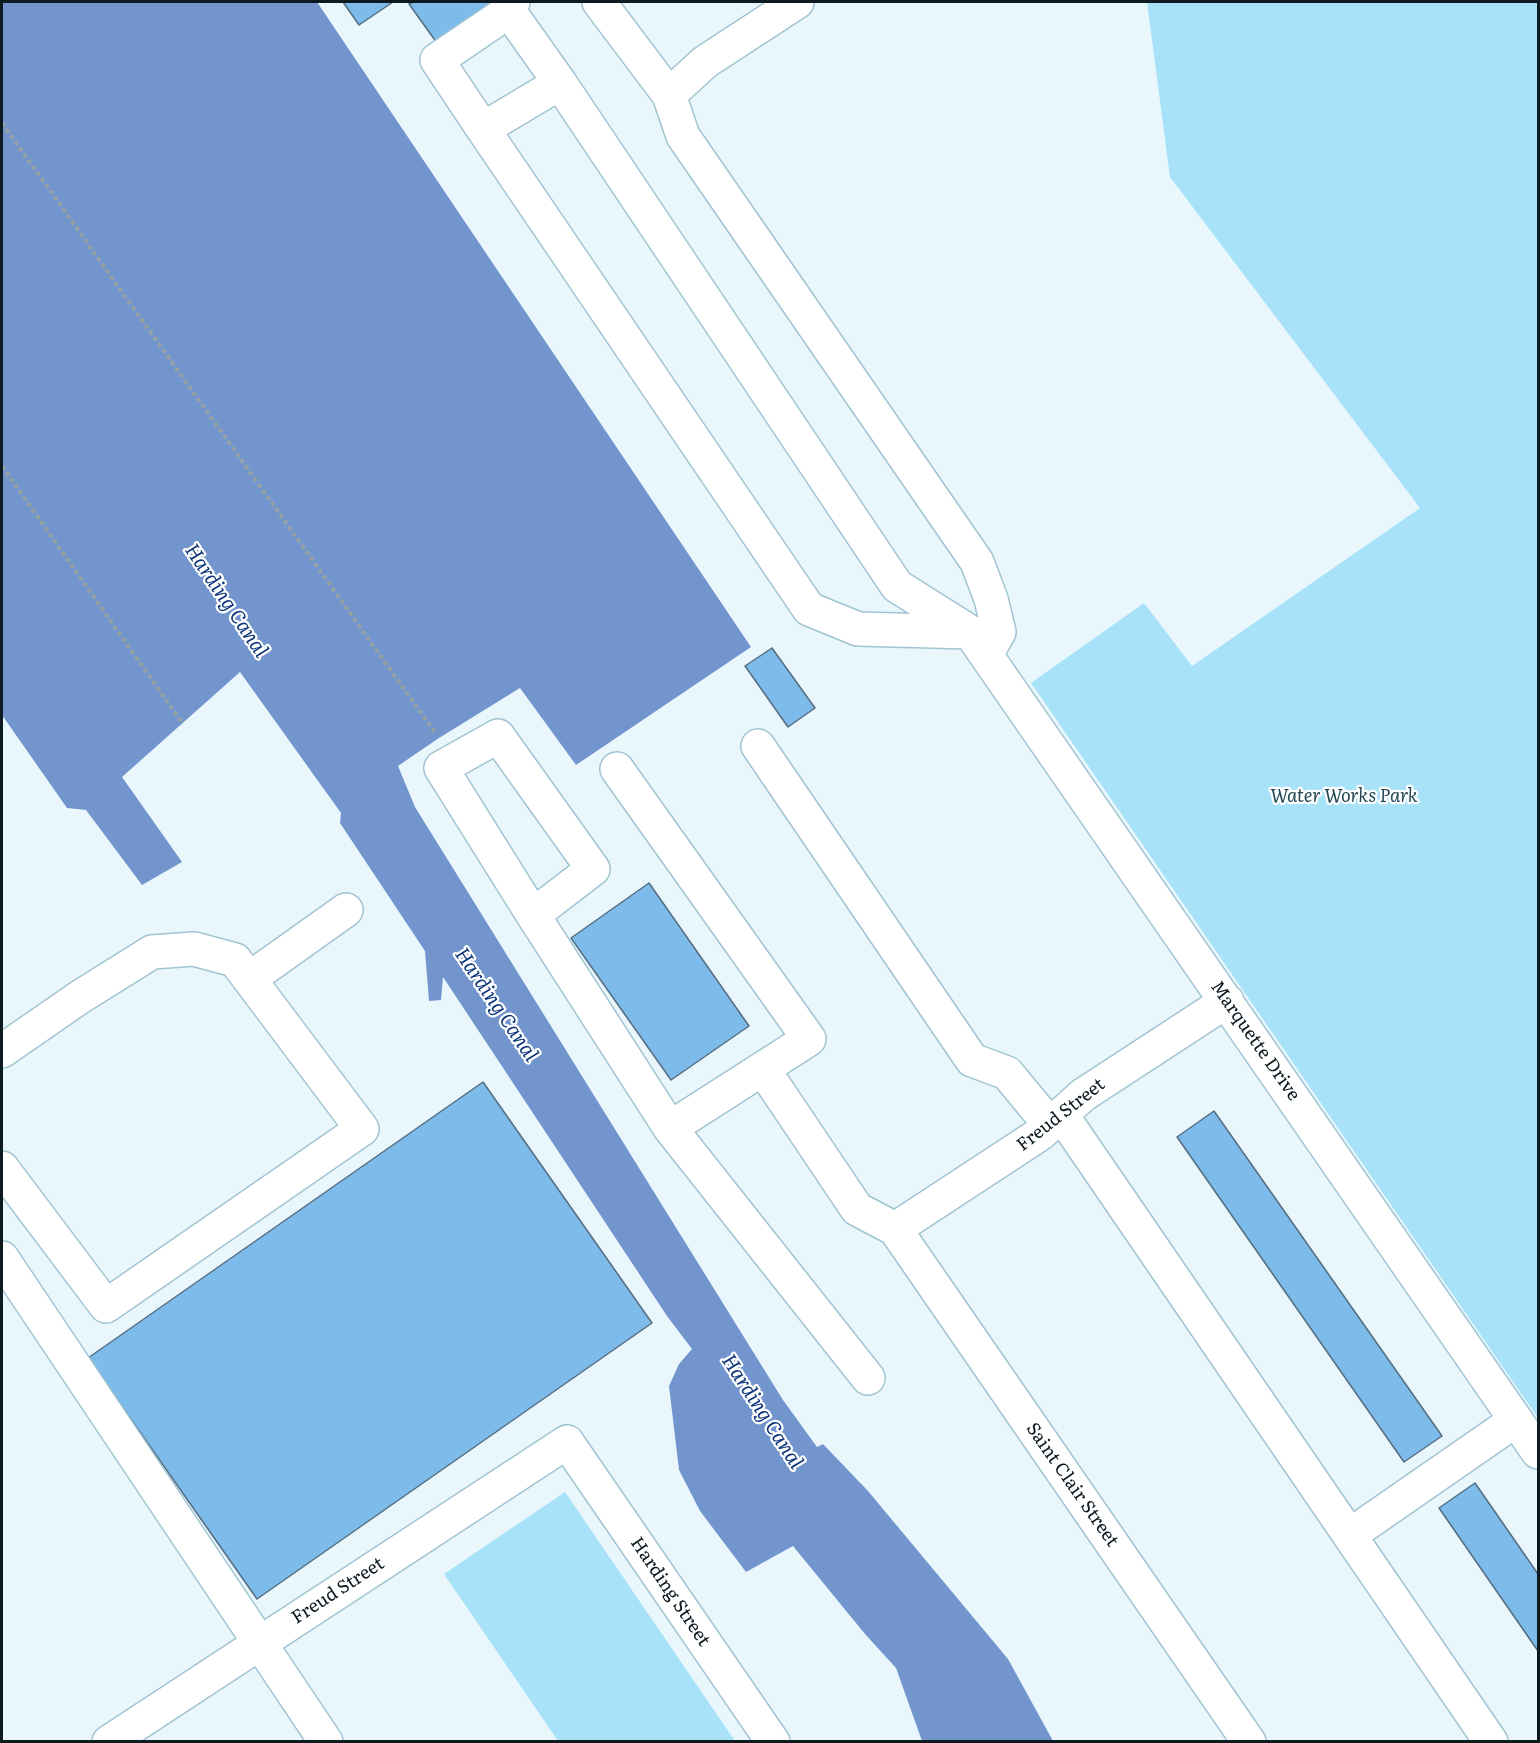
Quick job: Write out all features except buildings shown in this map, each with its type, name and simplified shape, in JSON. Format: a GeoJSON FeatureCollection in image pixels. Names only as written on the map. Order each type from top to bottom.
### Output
{"type":"FeatureCollection","features":[{"type":"Feature","properties":{"kind":"street"},"geometry":{"type":"LineString","coordinates":[[599,2],[669,95],[683,136],[977,562],[991,598],[999,632],[978,644],[858,629],[809,609],[437,60],[511,6],[560,83],[897,586],[978,644]]}},
{"type":"Feature","properties":{"kind":"street"},"geometry":{"type":"LineString","coordinates":[[669,95],[705,62],[797,2]]}},
{"type":"Feature","properties":{"kind":"street"},"geometry":{"type":"LineString","coordinates":[[483,129],[560,83]]}},
{"type":"Feature","properties":{"kind":"street","name":"Marquette Drive"},"geometry":{"type":"LineString","coordinates":[[978,644],[1539,1452]]}},
{"type":"Feature","properties":{"kind":"street"},"geometry":{"type":"LineString","coordinates":[[533,915],[593,869],[498,736],[441,768],[533,915],[670,1128],[868,1378]]}},
{"type":"Feature","properties":{"kind":"street"},"geometry":{"type":"LineString","coordinates":[[758,746],[972,1060],[1007,1073],[1056,1119],[1350,1535],[1491,1742]]}},
{"type":"Feature","properties":{"kind":"street"},"geometry":{"type":"LineString","coordinates":[[618,769],[808,1038],[670,1128]]}},
{"type":"Feature","properties":{"kind":"street"},"geometry":{"type":"LineString","coordinates":[[249,979],[346,910]]}},
{"type":"Feature","properties":{"kind":"street"},"geometry":{"type":"LineString","coordinates":[[2,1051],[80,997],[152,952],[194,949],[235,960],[362,1129],[106,1306],[2,1168]]}},
{"type":"Feature","properties":{"kind":"street","name":"Freud Street"},"geometry":{"type":"LineString","coordinates":[[895,1229],[1040,1134],[1083,1095],[1227,1001]]}},
{"type":"Feature","properties":{"kind":"street"},"geometry":{"type":"LineString","coordinates":[[763,1069],[857,1209],[895,1229]]}},
{"type":"Feature","properties":{"kind":"street","name":"Saint Clair Street"},"geometry":{"type":"LineString","coordinates":[[895,1229],[1249,1742]]}},
{"type":"Feature","properties":{"kind":"street"},"geometry":{"type":"LineString","coordinates":[[2,1258],[326,1742]]}},
{"type":"Feature","properties":{"kind":"street"},"geometry":{"type":"LineString","coordinates":[[1350,1535],[1516,1420]]}},
{"type":"Feature","properties":{"kind":"street","name":"Freud Street"},"geometry":{"type":"LineString","coordinates":[[109,1742],[567,1442]]}},
{"type":"Feature","properties":{"kind":"street","name":"Harding Street"},"geometry":{"type":"LineString","coordinates":[[567,1442],[773,1742]]}},
{"type":"Feature","properties":{"kind":"path"},"geometry":{"type":"LineString","coordinates":[[2,123],[439,738]]}},
{"type":"Feature","properties":{"kind":"path"},"geometry":{"type":"LineString","coordinates":[[2,466],[183,724]]}},
{"type":"Feature","properties":{"kind":"green space","name":"Water Works Park"},"geometry":{"type":"Polygon","coordinates":[[[1147,2],[1538,2],[1538,1418],[1031,683],[1144,603],[1192,666],[1420,508],[1170,177],[1147,2]]]}},
{"type":"Feature","properties":{"kind":"green space"},"geometry":{"type":"Polygon","coordinates":[[[565,1492],[735,1741],[558,1741],[444,1574],[565,1492]]]}},
{"type":"Feature","properties":{"kind":"water","name":"Harding Canal"},"geometry":{"type":"Polygon","coordinates":[[[2,2],[317,2],[751,647],[576,765],[520,688],[398,766],[415,807],[783,1400],[817,1447],[823,1444],[868,1491],[1008,1659],[1053,1741],[922,1741],[896,1668],[793,1546],[746,1572],[700,1511],[679,1470],[669,1386],[679,1364],[692,1349],[667,1316],[443,977],[441,1000],[429,1001],[425,951],[340,823],[341,813],[240,672],[122,777],[182,862],[142,885],[86,810],[67,808],[2,715],[2,2]]]}}]}
